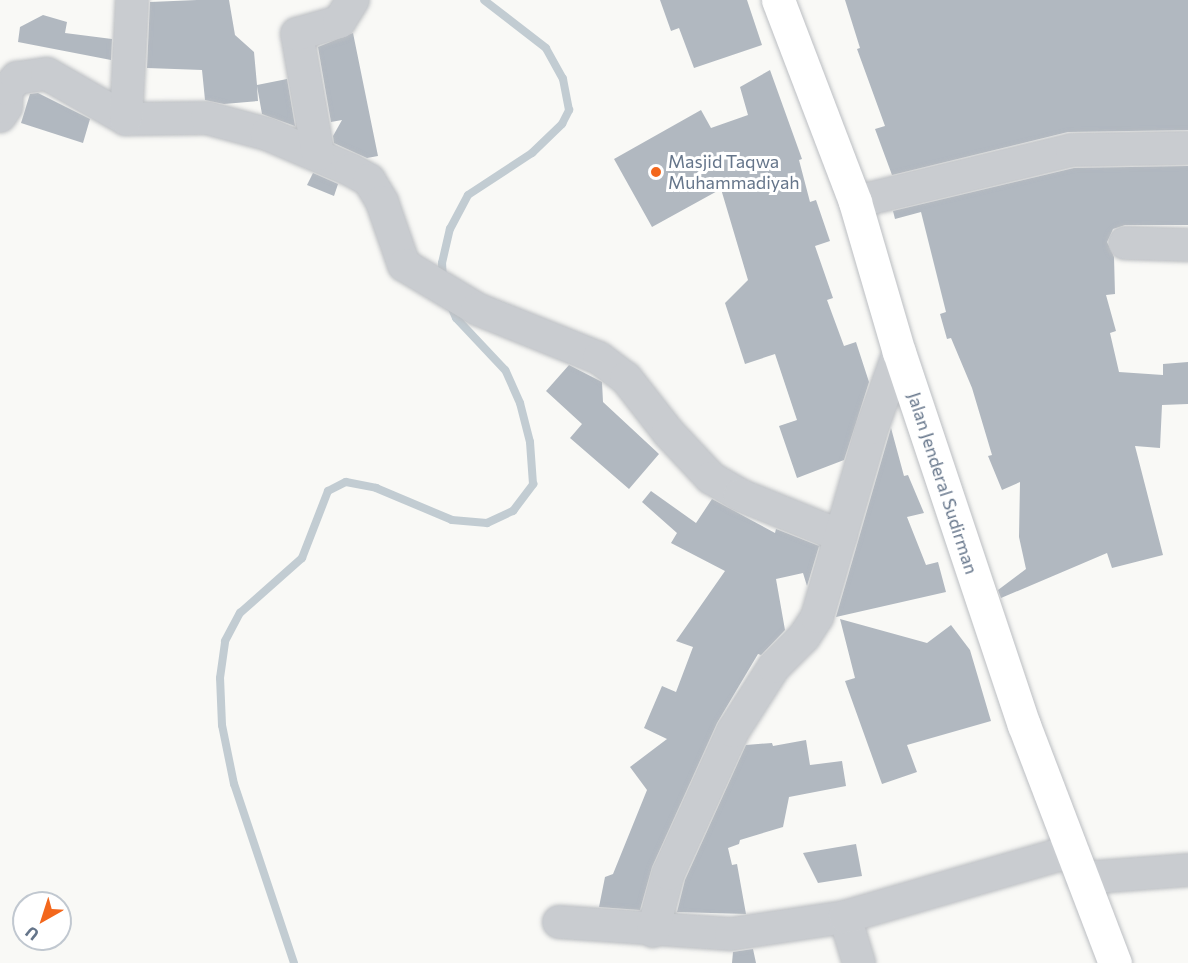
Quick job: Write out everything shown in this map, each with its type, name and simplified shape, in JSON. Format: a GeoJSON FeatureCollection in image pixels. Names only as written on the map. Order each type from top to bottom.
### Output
{"type":"FeatureCollection","features":[{"type":"Feature","properties":{"kind":"highway","name":"Jalan Jenderal Sudirman"},"geometry":{"type":"LineString","coordinates":[[778,0],[855,202],[899,352],[1020,714],[1115,963]]}},
{"type":"Feature","properties":{"kind":"street"},"geometry":{"type":"LineString","coordinates":[[126,119],[132,0]]}},
{"type":"Feature","properties":{"kind":"street"},"geometry":{"type":"LineString","coordinates":[[318,154],[297,34],[339,22],[352,0]]}},
{"type":"Feature","properties":{"kind":"street"},"geometry":{"type":"LineString","coordinates":[[0,116],[6,107],[7,89],[17,78],[47,74],[126,119],[207,118],[244,127],[318,154],[369,180],[382,202],[404,265],[477,309],[599,358],[626,378],[668,432],[711,478],[740,495],[841,536]]}},
{"type":"Feature","properties":{"kind":"street"},"geometry":{"type":"LineString","coordinates":[[855,202],[1072,150],[1188,148]]}},
{"type":"Feature","properties":{"kind":"street"},"geometry":{"type":"LineString","coordinates":[[1125,243],[1188,245]]}},
{"type":"Feature","properties":{"kind":"street"},"geometry":{"type":"LineString","coordinates":[[653,931],[668,874],[733,731],[774,666],[804,637],[817,617],[899,352]]}},
{"type":"Feature","properties":{"kind":"street"},"geometry":{"type":"LineString","coordinates":[[559,922],[653,931],[731,934],[845,917],[1077,865],[1188,870]]}},
{"type":"Feature","properties":{"kind":"street"},"geometry":{"type":"LineString","coordinates":[[845,917],[859,963]]}},
{"type":"Feature","properties":{"kind":"building"},"geometry":{"type":"Polygon","coordinates":[[[229,0],[235,35],[254,52],[257,85],[287,79],[295,126],[262,114],[257,86],[258,101],[224,104],[205,100],[202,70],[147,68],[150,2],[229,0]]]}},
{"type":"Feature","properties":{"kind":"building"},"geometry":{"type":"Polygon","coordinates":[[[660,0],[747,0],[762,45],[694,68],[679,28],[671,31],[660,0]]]}},
{"type":"Feature","properties":{"kind":"building"},"geometry":{"type":"Polygon","coordinates":[[[845,0],[1188,0],[1188,130],[1068,132],[892,175],[875,129],[885,126],[857,49],[860,48],[845,0]]]}},
{"type":"Feature","properties":{"kind":"building"},"geometry":{"type":"Polygon","coordinates":[[[43,15],[67,22],[65,33],[112,39],[111,60],[18,42],[20,27],[43,15]]]}},
{"type":"Feature","properties":{"kind":"building"},"geometry":{"type":"Polygon","coordinates":[[[353,33],[378,156],[367,158],[334,143],[333,136],[342,120],[331,122],[318,47],[353,33]]]}},
{"type":"Feature","properties":{"kind":"building"},"geometry":{"type":"Polygon","coordinates":[[[770,70],[802,159],[799,160],[810,202],[816,200],[830,241],[815,246],[833,298],[827,300],[844,346],[856,342],[869,382],[844,460],[797,478],[779,426],[797,420],[775,354],[745,364],[725,303],[748,280],[721,189],[652,227],[614,159],[701,110],[711,128],[748,115],[740,87],[770,70]]]}},
{"type":"Feature","properties":{"kind":"building"},"geometry":{"type":"Polygon","coordinates":[[[38,93],[90,119],[83,143],[21,123],[30,94],[38,93]]]}},
{"type":"Feature","properties":{"kind":"building"},"geometry":{"type":"Polygon","coordinates":[[[1188,166],[1188,225],[1125,225],[1113,229],[1107,242],[1114,257],[1115,294],[1106,295],[1116,331],[1110,333],[1119,372],[1163,375],[1163,364],[1188,362],[1188,404],[1162,405],[1160,448],[1135,446],[1163,555],[1112,568],[1107,553],[1001,598],[998,590],[1026,569],[1019,537],[1020,482],[1002,490],[988,456],[992,455],[972,388],[951,338],[947,339],[940,314],[946,312],[921,212],[895,219],[893,211],[1074,168],[1188,166]]]}},
{"type":"Feature","properties":{"kind":"building"},"geometry":{"type":"Polygon","coordinates":[[[313,173],[338,184],[334,196],[307,185],[313,173]]]}},
{"type":"Feature","properties":{"kind":"building"},"geometry":{"type":"Polygon","coordinates":[[[569,365],[602,382],[603,402],[659,454],[629,489],[570,438],[582,424],[546,391],[569,365]]]}},
{"type":"Feature","properties":{"kind":"building"},"geometry":{"type":"Polygon","coordinates":[[[891,428],[904,476],[908,475],[924,513],[907,517],[926,565],[938,562],[946,592],[836,617],[891,428]]]}},
{"type":"Feature","properties":{"kind":"building"},"geometry":{"type":"Polygon","coordinates":[[[651,491],[696,523],[712,499],[775,533],[776,529],[819,546],[807,586],[803,573],[776,579],[785,630],[761,655],[758,654],[717,723],[652,867],[640,910],[599,907],[605,877],[613,874],[647,790],[630,767],[667,739],[644,728],[662,686],[676,692],[693,647],[676,641],[725,571],[671,543],[677,533],[642,502],[651,491]]]}},
{"type":"Feature","properties":{"kind":"building"},"geometry":{"type":"Polygon","coordinates":[[[840,619],[927,643],[951,625],[970,650],[991,721],[907,745],[917,772],[882,784],[845,681],[855,678],[840,619]]]}},
{"type":"Feature","properties":{"kind":"building"},"geometry":{"type":"Polygon","coordinates":[[[806,740],[810,765],[842,761],[846,786],[789,797],[783,827],[740,840],[739,844],[728,848],[732,865],[737,864],[746,914],[677,912],[685,880],[746,745],[772,743],[773,746],[806,740]]]}},
{"type":"Feature","properties":{"kind":"building"},"geometry":{"type":"Polygon","coordinates":[[[856,844],[862,876],[818,883],[803,853],[856,844]]]}},
{"type":"Feature","properties":{"kind":"building"},"geometry":{"type":"Polygon","coordinates":[[[753,949],[756,963],[732,963],[733,952],[753,949]]]}},
{"type":"Feature","properties":{"kind":"waterway"},"geometry":{"type":"LineString","coordinates":[[443,281],[442,263],[450,229],[468,195],[532,153],[562,124],[569,110],[563,79],[546,48],[484,0]]}},
{"type":"Feature","properties":{"kind":"waterway"},"geometry":{"type":"LineString","coordinates":[[294,963],[234,784],[222,725],[220,678],[225,641],[240,613],[302,558],[328,491],[346,482],[376,488],[452,520],[487,523],[513,511],[533,484],[530,442],[520,403],[505,370],[456,318],[450,304]]}},
{"type":"Feature","properties":{"kind":"place","name":"Masjid Taqwa Muhammadiyah"},"geometry":{"type":"Point","coordinates":[656,172]}}]}
